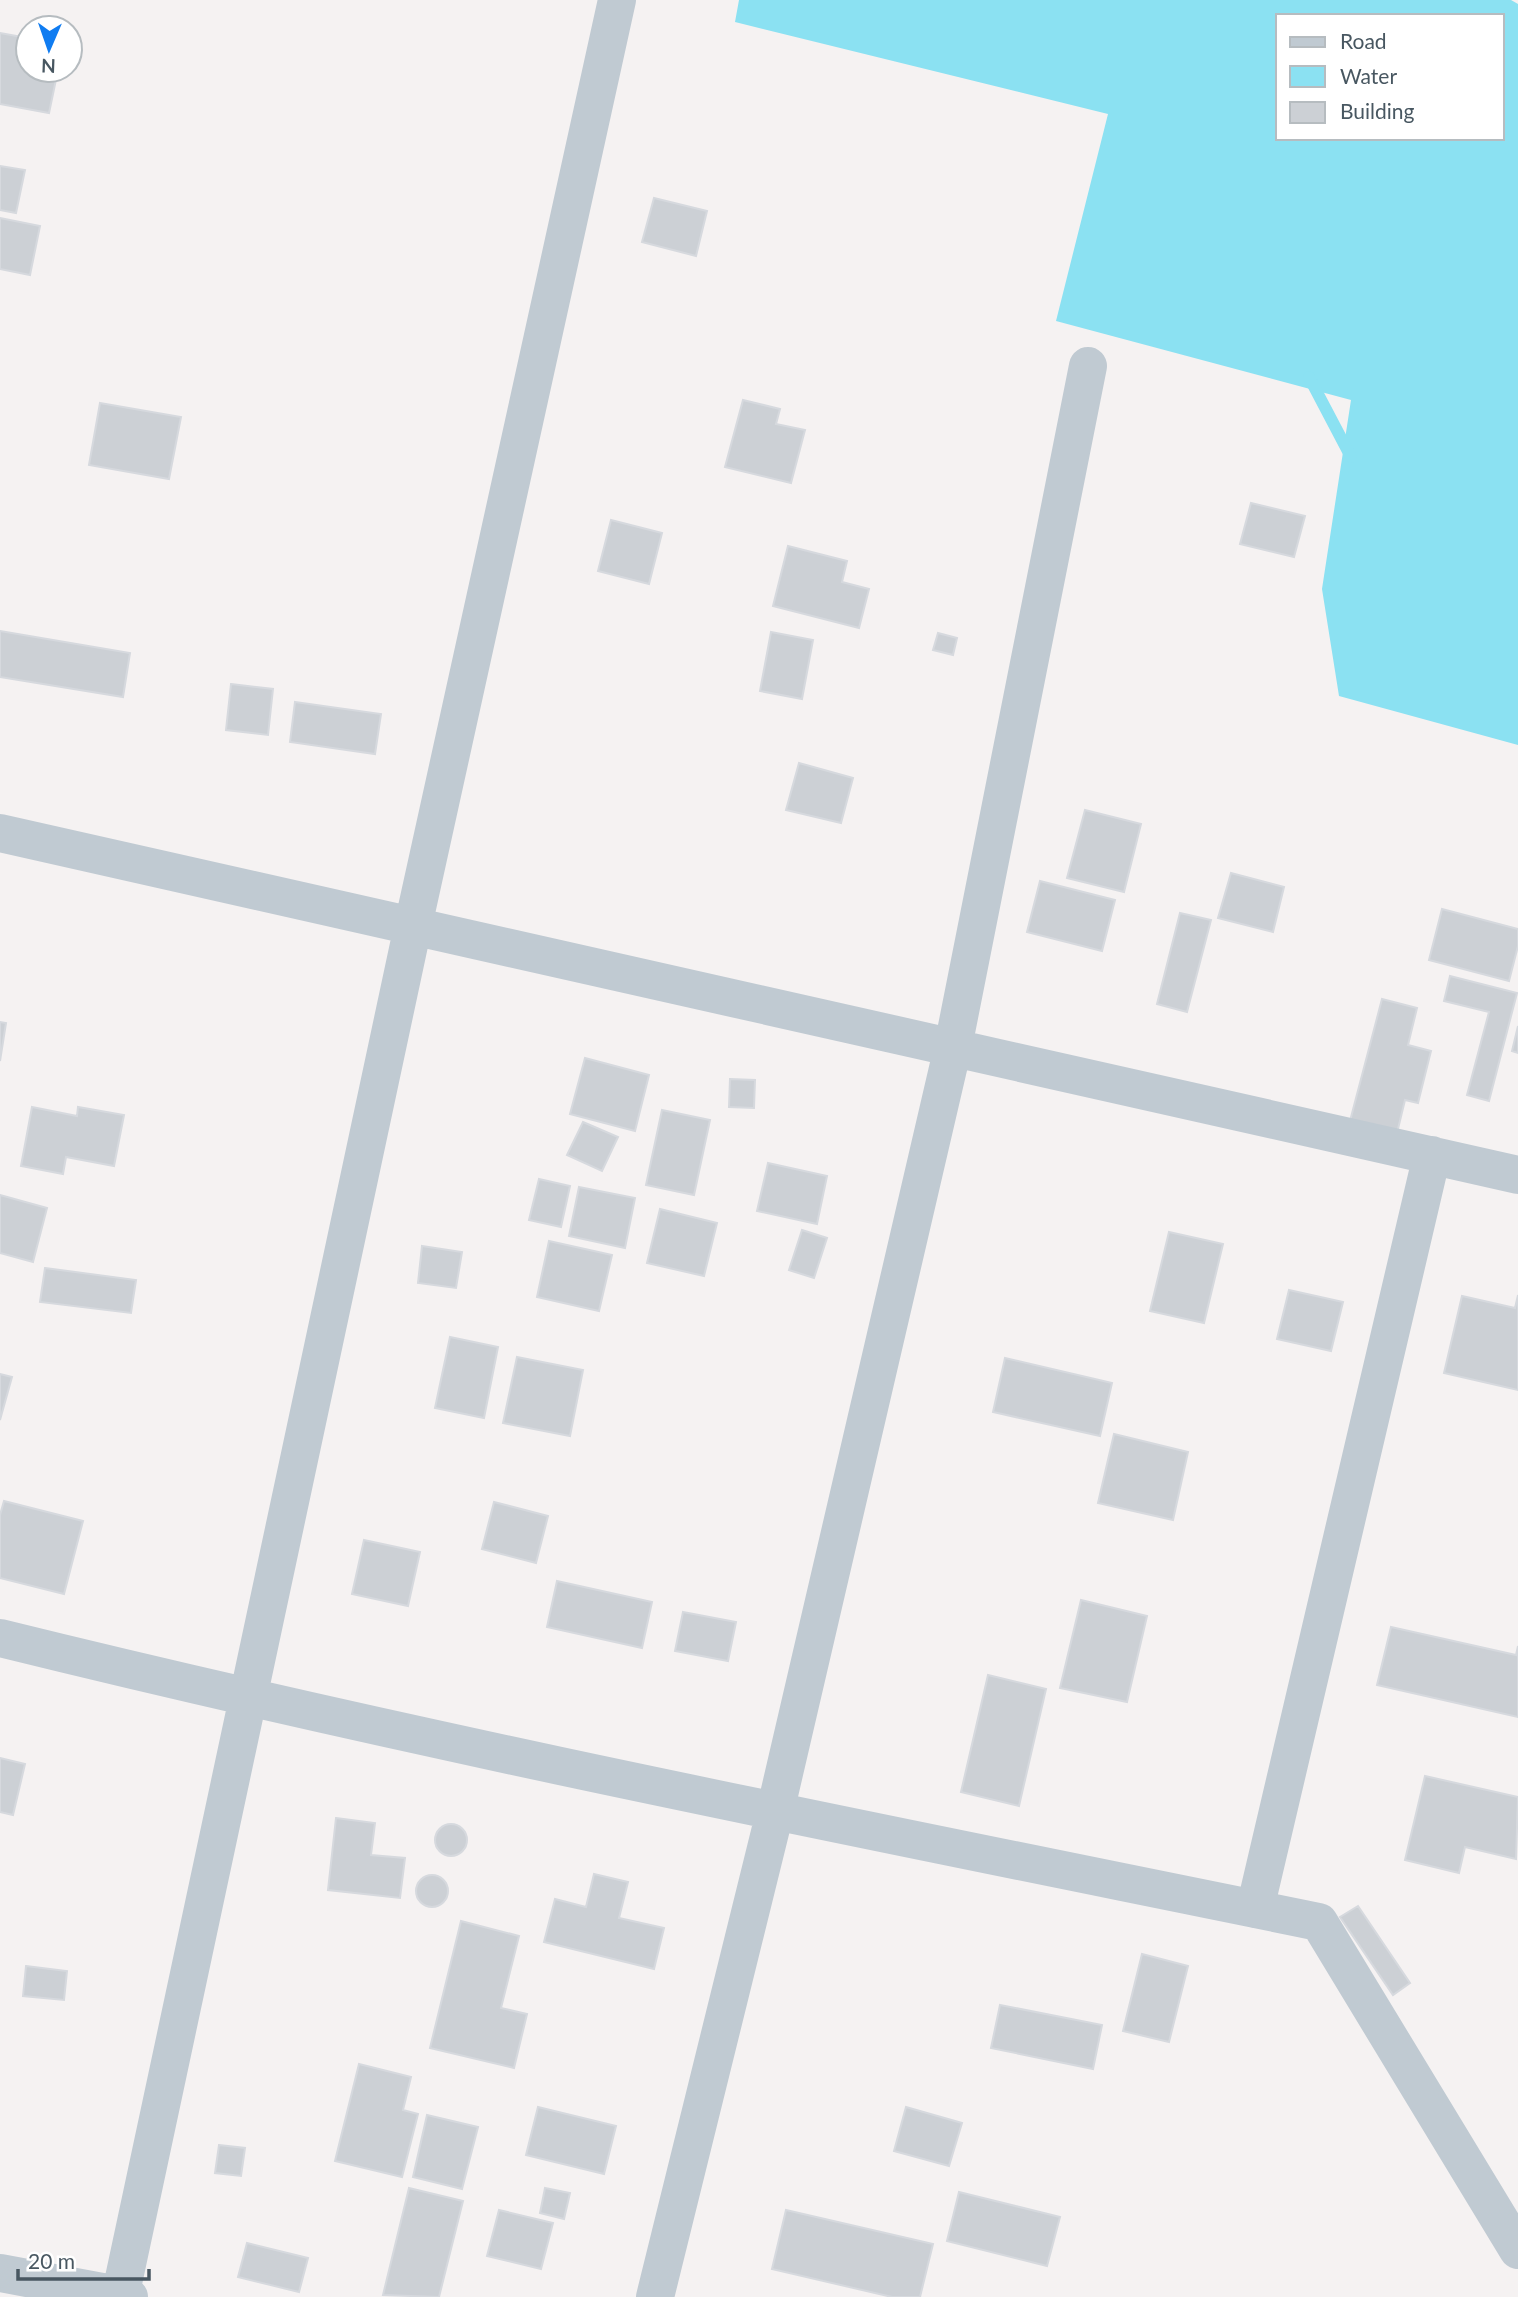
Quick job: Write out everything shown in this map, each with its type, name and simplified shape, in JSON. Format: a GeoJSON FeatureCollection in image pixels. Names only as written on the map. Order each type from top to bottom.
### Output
{"type":"FeatureCollection","features":[{"type":"Feature","properties":{"kind":"street"},"geometry":{"type":"LineString","coordinates":[[0,2273],[123,2296],[413,926],[617,0]]}},
{"type":"Feature","properties":{"kind":"street"},"geometry":{"type":"LineString","coordinates":[[655,2297],[775,1812],[953,1047],[1088,366]]}},
{"type":"Feature","properties":{"kind":"street"},"geometry":{"type":"LineString","coordinates":[[0,833],[1518,1175]]}},
{"type":"Feature","properties":{"kind":"street"},"geometry":{"type":"LineString","coordinates":[[1255,1909],[1432,1155]]}},
{"type":"Feature","properties":{"kind":"street"},"geometry":{"type":"LineString","coordinates":[[0,1638],[248,1699],[775,1812],[1319,1922],[1518,2250]]}},
{"type":"Feature","properties":{"kind":"water"},"geometry":{"type":"Polygon","coordinates":[[[739,0],[1511,0],[1518,4],[1518,745],[1339,696],[1322,589],[1351,400],[1056,321],[1108,114],[735,22],[739,0]]]}},
{"type":"Feature","properties":{"kind":"building"},"geometry":{"type":"Polygon","coordinates":[[[0,33],[14,36],[14,84],[55,84],[49,113],[0,104],[0,33]]]}},
{"type":"Feature","properties":{"kind":"building"},"geometry":{"type":"Polygon","coordinates":[[[0,166],[25,170],[16,213],[0,210],[0,166]]]}},
{"type":"Feature","properties":{"kind":"building"},"geometry":{"type":"Polygon","coordinates":[[[654,198],[707,211],[696,256],[642,242],[654,198]]]}},
{"type":"Feature","properties":{"kind":"building"},"geometry":{"type":"Polygon","coordinates":[[[0,218],[40,226],[30,275],[0,269],[0,218]]]}},
{"type":"Feature","properties":{"kind":"building"},"geometry":{"type":"Polygon","coordinates":[[[743,400],[780,409],[776,424],[805,430],[791,483],[725,467],[743,400]]]}},
{"type":"Feature","properties":{"kind":"building"},"geometry":{"type":"Polygon","coordinates":[[[100,403],[181,417],[169,479],[89,465],[100,403]]]}},
{"type":"Feature","properties":{"kind":"building"},"geometry":{"type":"Polygon","coordinates":[[[1251,503],[1305,516],[1294,557],[1240,544],[1251,503]]]}},
{"type":"Feature","properties":{"kind":"building"},"geometry":{"type":"Polygon","coordinates":[[[611,520],[662,533],[649,584],[598,571],[611,520]]]}},
{"type":"Feature","properties":{"kind":"building"},"geometry":{"type":"Polygon","coordinates":[[[788,546],[847,561],[842,582],[869,589],[859,628],[773,606],[788,546]]]}},
{"type":"Feature","properties":{"kind":"building"},"geometry":{"type":"Polygon","coordinates":[[[0,631],[130,653],[123,697],[0,677],[0,631]]]}},
{"type":"Feature","properties":{"kind":"building"},"geometry":{"type":"Polygon","coordinates":[[[771,632],[813,640],[802,699],[760,691],[771,632]]]}},
{"type":"Feature","properties":{"kind":"building"},"geometry":{"type":"Polygon","coordinates":[[[938,633],[957,638],[953,655],[933,650],[938,633]]]}},
{"type":"Feature","properties":{"kind":"building"},"geometry":{"type":"Polygon","coordinates":[[[231,684],[273,689],[268,735],[226,730],[231,684]]]}},
{"type":"Feature","properties":{"kind":"building"},"geometry":{"type":"Polygon","coordinates":[[[295,702],[381,714],[375,754],[290,742],[295,702]]]}},
{"type":"Feature","properties":{"kind":"building"},"geometry":{"type":"Polygon","coordinates":[[[799,763],[853,778],[841,823],[786,810],[799,763]]]}},
{"type":"Feature","properties":{"kind":"building"},"geometry":{"type":"Polygon","coordinates":[[[1085,810],[1141,824],[1124,892],[1067,878],[1085,810]]]}},
{"type":"Feature","properties":{"kind":"building"},"geometry":{"type":"Polygon","coordinates":[[[1231,873],[1284,887],[1273,932],[1218,918],[1231,873]]]}},
{"type":"Feature","properties":{"kind":"building"},"geometry":{"type":"Polygon","coordinates":[[[1040,881],[1115,900],[1102,951],[1027,932],[1040,881]]]}},
{"type":"Feature","properties":{"kind":"building"},"geometry":{"type":"Polygon","coordinates":[[[1442,909],[1518,929],[1518,946],[1509,981],[1429,960],[1442,909]]]}},
{"type":"Feature","properties":{"kind":"building"},"geometry":{"type":"Polygon","coordinates":[[[1180,913],[1211,920],[1187,1012],[1157,1004],[1180,913]]]}},
{"type":"Feature","properties":{"kind":"building"},"geometry":{"type":"Polygon","coordinates":[[[1450,976],[1517,993],[1489,1101],[1467,1095],[1489,1012],[1444,1001],[1450,976]]]}},
{"type":"Feature","properties":{"kind":"building"},"geometry":{"type":"Polygon","coordinates":[[[1382,999],[1417,1008],[1408,1045],[1431,1051],[1418,1103],[1405,1100],[1397,1133],[1350,1121],[1382,999]]]}},
{"type":"Feature","properties":{"kind":"building"},"geometry":{"type":"Polygon","coordinates":[[[0,1022],[6,1023],[0,1061],[0,1022]]]}},
{"type":"Feature","properties":{"kind":"building"},"geometry":{"type":"Polygon","coordinates":[[[1518,1026],[1518,1053],[1512,1051],[1518,1026]]]}},
{"type":"Feature","properties":{"kind":"building"},"geometry":{"type":"Polygon","coordinates":[[[585,1058],[649,1075],[635,1131],[570,1114],[585,1058]]]}},
{"type":"Feature","properties":{"kind":"building"},"geometry":{"type":"Polygon","coordinates":[[[730,1079],[755,1080],[754,1108],[729,1107],[730,1079]]]}},
{"type":"Feature","properties":{"kind":"building"},"geometry":{"type":"Polygon","coordinates":[[[32,1107],[77,1116],[78,1107],[124,1115],[114,1166],[66,1157],[63,1174],[21,1166],[32,1107]]]}},
{"type":"Feature","properties":{"kind":"building"},"geometry":{"type":"Polygon","coordinates":[[[662,1110],[710,1120],[694,1195],[646,1185],[662,1110]]]}},
{"type":"Feature","properties":{"kind":"building"},"geometry":{"type":"Polygon","coordinates":[[[583,1122],[618,1137],[602,1171],[567,1155],[583,1122]]]}},
{"type":"Feature","properties":{"kind":"building"},"geometry":{"type":"Polygon","coordinates":[[[768,1163],[827,1176],[817,1224],[757,1211],[768,1163]]]}},
{"type":"Feature","properties":{"kind":"building"},"geometry":{"type":"Polygon","coordinates":[[[539,1179],[570,1186],[561,1227],[529,1220],[539,1179]]]}},
{"type":"Feature","properties":{"kind":"building"},"geometry":{"type":"Polygon","coordinates":[[[579,1187],[635,1198],[625,1248],[569,1236],[579,1187]]]}},
{"type":"Feature","properties":{"kind":"building"},"geometry":{"type":"Polygon","coordinates":[[[0,1195],[47,1208],[33,1262],[0,1253],[0,1195]]]}},
{"type":"Feature","properties":{"kind":"building"},"geometry":{"type":"Polygon","coordinates":[[[660,1209],[717,1223],[704,1276],[647,1263],[660,1209]]]}},
{"type":"Feature","properties":{"kind":"building"},"geometry":{"type":"Polygon","coordinates":[[[802,1230],[827,1238],[814,1278],[789,1270],[802,1230]]]}},
{"type":"Feature","properties":{"kind":"building"},"geometry":{"type":"Polygon","coordinates":[[[1169,1232],[1223,1244],[1204,1323],[1150,1311],[1169,1232]]]}},
{"type":"Feature","properties":{"kind":"building"},"geometry":{"type":"Polygon","coordinates":[[[549,1241],[612,1255],[599,1311],[537,1297],[549,1241]]]}},
{"type":"Feature","properties":{"kind":"building"},"geometry":{"type":"Polygon","coordinates":[[[422,1246],[462,1252],[456,1288],[418,1283],[422,1246]]]}},
{"type":"Feature","properties":{"kind":"building"},"geometry":{"type":"Polygon","coordinates":[[[45,1268],[136,1280],[131,1313],[40,1302],[45,1268]]]}},
{"type":"Feature","properties":{"kind":"building"},"geometry":{"type":"Polygon","coordinates":[[[1289,1290],[1343,1302],[1331,1351],[1277,1339],[1289,1290]]]}},
{"type":"Feature","properties":{"kind":"building"},"geometry":{"type":"Polygon","coordinates":[[[1518,1295],[1518,1390],[1444,1373],[1462,1296],[1515,1308],[1518,1295]]]}},
{"type":"Feature","properties":{"kind":"building"},"geometry":{"type":"Polygon","coordinates":[[[450,1337],[498,1347],[484,1418],[435,1408],[450,1337]]]}},
{"type":"Feature","properties":{"kind":"building"},"geometry":{"type":"Polygon","coordinates":[[[517,1357],[583,1370],[570,1436],[503,1423],[517,1357]]]}},
{"type":"Feature","properties":{"kind":"building"},"geometry":{"type":"Polygon","coordinates":[[[1005,1358],[1112,1383],[1100,1436],[993,1412],[1005,1358]]]}},
{"type":"Feature","properties":{"kind":"building"},"geometry":{"type":"Polygon","coordinates":[[[0,1374],[12,1377],[0,1420],[0,1374]]]}},
{"type":"Feature","properties":{"kind":"building"},"geometry":{"type":"Polygon","coordinates":[[[1114,1434],[1188,1452],[1173,1520],[1098,1503],[1114,1434]]]}},
{"type":"Feature","properties":{"kind":"building"},"geometry":{"type":"Polygon","coordinates":[[[4,1501],[83,1521],[64,1594],[0,1578],[0,1515],[4,1501]]]}},
{"type":"Feature","properties":{"kind":"building"},"geometry":{"type":"Polygon","coordinates":[[[494,1502],[548,1516],[536,1563],[482,1549],[494,1502]]]}},
{"type":"Feature","properties":{"kind":"building"},"geometry":{"type":"Polygon","coordinates":[[[364,1540],[420,1552],[408,1606],[352,1594],[364,1540]]]}},
{"type":"Feature","properties":{"kind":"building"},"geometry":{"type":"Polygon","coordinates":[[[557,1581],[652,1602],[642,1648],[547,1627],[557,1581]]]}},
{"type":"Feature","properties":{"kind":"building"},"geometry":{"type":"Polygon","coordinates":[[[1081,1600],[1147,1616],[1127,1702],[1060,1688],[1081,1600]]]}},
{"type":"Feature","properties":{"kind":"building"},"geometry":{"type":"Polygon","coordinates":[[[683,1612],[736,1622],[728,1661],[675,1651],[683,1612]]]}},
{"type":"Feature","properties":{"kind":"building"},"geometry":{"type":"Polygon","coordinates":[[[1391,1627],[1516,1655],[1518,1646],[1518,1717],[1377,1685],[1391,1627]]]}},
{"type":"Feature","properties":{"kind":"building"},"geometry":{"type":"Polygon","coordinates":[[[988,1675],[1046,1689],[1019,1806],[961,1792],[988,1675]]]}},
{"type":"Feature","properties":{"kind":"building"},"geometry":{"type":"Polygon","coordinates":[[[0,1758],[25,1764],[13,1815],[0,1812],[0,1758]]]}},
{"type":"Feature","properties":{"kind":"building"},"geometry":{"type":"Polygon","coordinates":[[[1425,1776],[1518,1797],[1516,1859],[1465,1847],[1459,1873],[1405,1860],[1425,1776]]]}},
{"type":"Feature","properties":{"kind":"building"},"geometry":{"type":"Polygon","coordinates":[[[336,1818],[375,1823],[371,1855],[405,1858],[400,1898],[328,1890],[336,1818]]]}},
{"type":"Feature","properties":{"kind":"building"},"geometry":{"type":"Polygon","coordinates":[[[451,1824],[463,1828],[467,1840],[463,1852],[451,1856],[439,1852],[435,1840],[439,1828],[451,1824]]]}},
{"type":"Feature","properties":{"kind":"building"},"geometry":{"type":"Polygon","coordinates":[[[594,1874],[628,1882],[619,1918],[664,1928],[654,1969],[544,1942],[555,1899],[586,1907],[594,1874]]]}},
{"type":"Feature","properties":{"kind":"building"},"geometry":{"type":"Polygon","coordinates":[[[432,1875],[443,1880],[448,1891],[443,1902],[432,1907],[421,1902],[416,1891],[421,1880],[432,1875]]]}},
{"type":"Feature","properties":{"kind":"building"},"geometry":{"type":"Polygon","coordinates":[[[1358,1906],[1410,1983],[1393,1995],[1340,1917],[1358,1906]]]}},
{"type":"Feature","properties":{"kind":"building"},"geometry":{"type":"Polygon","coordinates":[[[461,1921],[519,1936],[501,2008],[527,2014],[514,2068],[430,2048],[461,1921]]]}},
{"type":"Feature","properties":{"kind":"building"},"geometry":{"type":"Polygon","coordinates":[[[1142,1954],[1188,1966],[1169,2042],[1123,2031],[1142,1954]]]}},
{"type":"Feature","properties":{"kind":"building"},"geometry":{"type":"Polygon","coordinates":[[[26,1966],[67,1971],[64,2000],[23,1996],[26,1966]]]}},
{"type":"Feature","properties":{"kind":"building"},"geometry":{"type":"Polygon","coordinates":[[[1000,2005],[1102,2025],[1093,2069],[991,2048],[1000,2005]]]}},
{"type":"Feature","properties":{"kind":"building"},"geometry":{"type":"Polygon","coordinates":[[[359,2064],[411,2077],[403,2110],[418,2114],[402,2177],[335,2161],[359,2064]]]}},
{"type":"Feature","properties":{"kind":"building"},"geometry":{"type":"Polygon","coordinates":[[[538,2107],[616,2126],[604,2174],[526,2155],[538,2107]]]}},
{"type":"Feature","properties":{"kind":"building"},"geometry":{"type":"Polygon","coordinates":[[[906,2107],[962,2123],[949,2166],[894,2151],[906,2107]]]}},
{"type":"Feature","properties":{"kind":"building"},"geometry":{"type":"Polygon","coordinates":[[[427,2115],[478,2127],[462,2189],[413,2177],[427,2115]]]}},
{"type":"Feature","properties":{"kind":"building"},"geometry":{"type":"Polygon","coordinates":[[[219,2145],[245,2148],[241,2176],[215,2173],[219,2145]]]}},
{"type":"Feature","properties":{"kind":"building"},"geometry":{"type":"Polygon","coordinates":[[[409,2188],[463,2201],[439,2297],[383,2295],[409,2188]]]}},
{"type":"Feature","properties":{"kind":"building"},"geometry":{"type":"Polygon","coordinates":[[[545,2188],[570,2193],[564,2219],[540,2213],[545,2188]]]}},
{"type":"Feature","properties":{"kind":"building"},"geometry":{"type":"Polygon","coordinates":[[[959,2192],[1060,2217],[1047,2266],[947,2241],[959,2192]]]}},
{"type":"Feature","properties":{"kind":"building"},"geometry":{"type":"Polygon","coordinates":[[[499,2210],[553,2223],[541,2269],[487,2256],[499,2210]]]}},
{"type":"Feature","properties":{"kind":"building"},"geometry":{"type":"Polygon","coordinates":[[[786,2210],[933,2244],[920,2297],[892,2297],[772,2269],[786,2210]]]}},
{"type":"Feature","properties":{"kind":"building"},"geometry":{"type":"Polygon","coordinates":[[[247,2243],[308,2258],[299,2292],[238,2277],[247,2243]]]}},
{"type":"Feature","properties":{"kind":"waterway"},"geometry":{"type":"LineString","coordinates":[[1309,377],[1351,457]]}}]}
